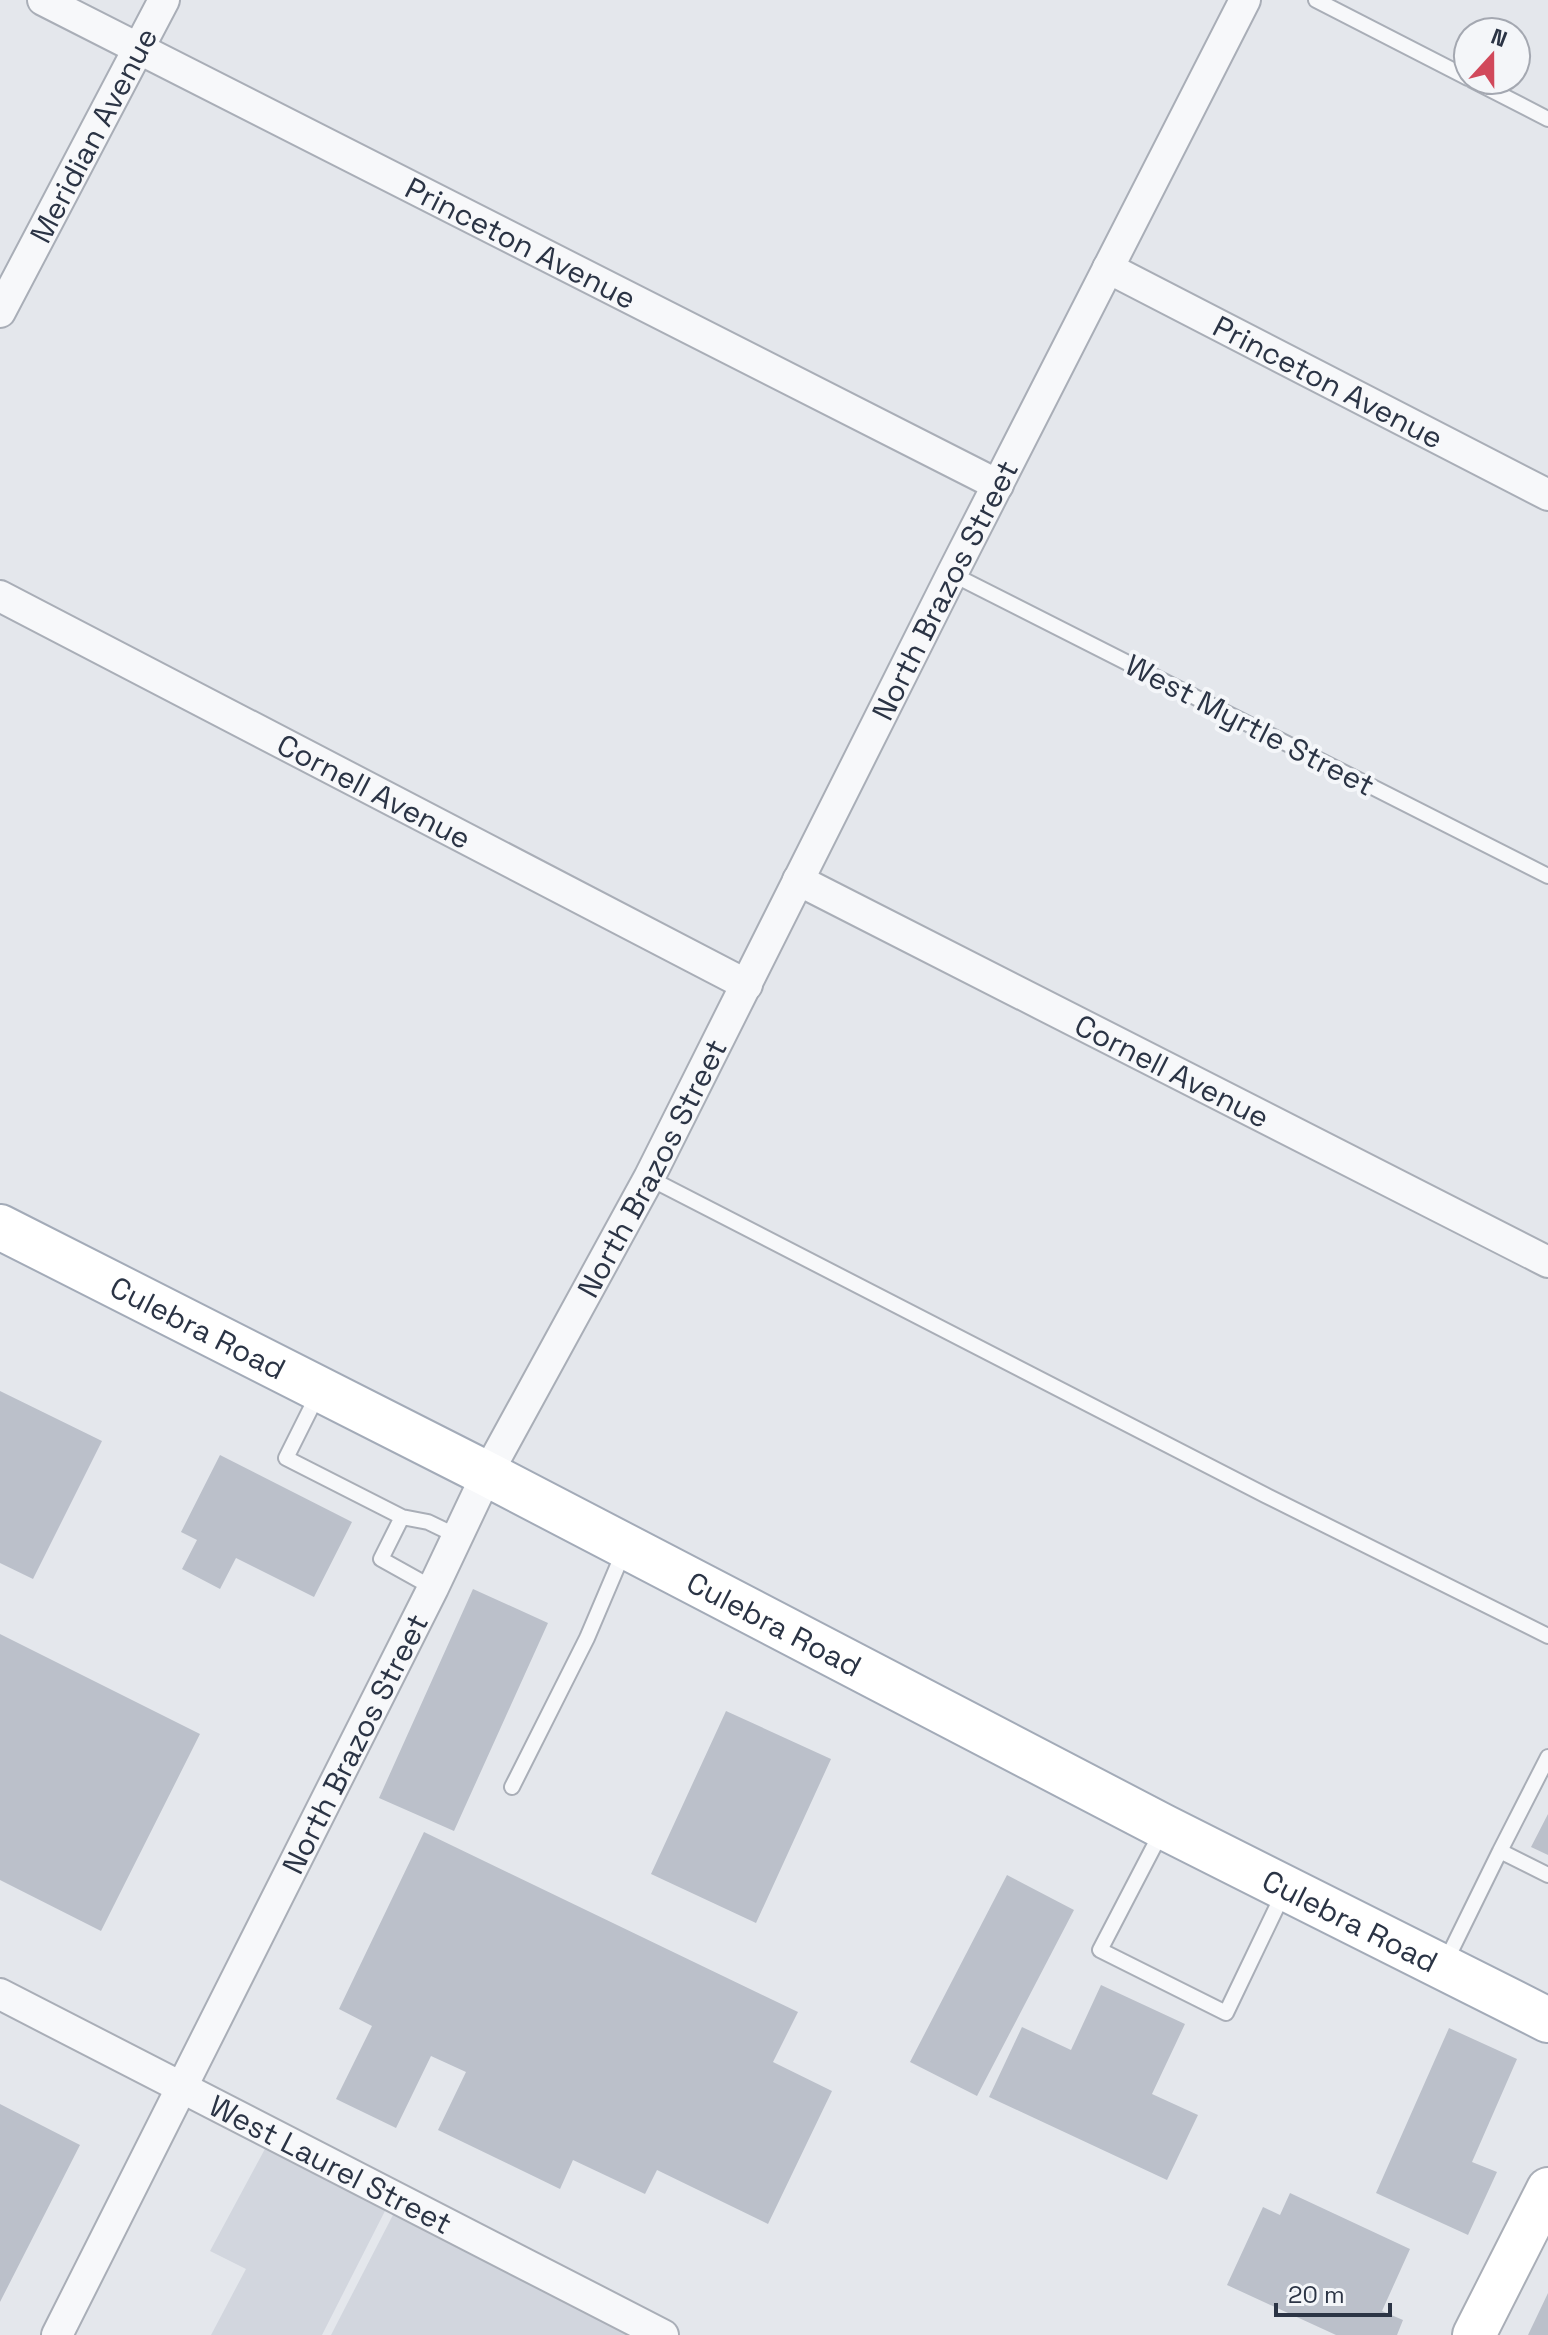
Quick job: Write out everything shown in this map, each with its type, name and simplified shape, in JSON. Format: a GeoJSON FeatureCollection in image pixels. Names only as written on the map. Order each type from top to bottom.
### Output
{"type":"FeatureCollection","features":[{"type":"Feature","properties":{"kind":"main road","name":"Culebra Road"},"geometry":{"type":"LineString","coordinates":[[0,1227],[487,1474],[1164,1827],[1548,2020]]}},
{"type":"Feature","properties":{"kind":"main road"},"geometry":{"type":"LineString","coordinates":[[1474,2335],[1548,2189]]}},
{"type":"Feature","properties":{"kind":"street","name":"Princeton Avenue"},"geometry":{"type":"LineString","coordinates":[[43,0],[998,485]]}},
{"type":"Feature","properties":{"kind":"street","name":"Meridian Avenue"},"geometry":{"type":"LineString","coordinates":[[0,312],[164,0]]}},
{"type":"Feature","properties":{"kind":"street","name":"North Brazos Street"},"geometry":{"type":"LineString","coordinates":[[57,2335],[433,1588],[487,1474],[649,1178],[1245,0]]}},
{"type":"Feature","properties":{"kind":"street","name":"Princeton Avenue"},"geometry":{"type":"LineString","coordinates":[[1108,268],[1548,495]]}},
{"type":"Feature","properties":{"kind":"street","name":"Cornell Avenue"},"geometry":{"type":"LineString","coordinates":[[0,596],[747,985]]}},
{"type":"Feature","properties":{"kind":"street","name":"Cornell Avenue"},"geometry":{"type":"LineString","coordinates":[[798,880],[1548,1262]]}},
{"type":"Feature","properties":{"kind":"street","name":"West Laurel Street"},"geometry":{"type":"LineString","coordinates":[[0,1994],[663,2335]]}},
{"type":"Feature","properties":{"kind":"lane"},"geometry":{"type":"LineString","coordinates":[[1316,0],[1452,70]]}},
{"type":"Feature","properties":{"kind":"lane"},"geometry":{"type":"LineString","coordinates":[[1503,96],[1548,119]]}},
{"type":"Feature","properties":{"kind":"lane","name":"West Myrtle Street"},"geometry":{"type":"LineString","coordinates":[[952,574],[1548,876]]}},
{"type":"Feature","properties":{"kind":"lane"},"geometry":{"type":"LineString","coordinates":[[649,1178],[1279,1502],[1548,1636]]}},
{"type":"Feature","properties":{"kind":"lane"},"geometry":{"type":"LineString","coordinates":[[320,1390],[286,1458],[402,1517],[428,1522],[457,1536]]}},
{"type":"Feature","properties":{"kind":"lane"},"geometry":{"type":"LineString","coordinates":[[402,1517],[381,1559],[433,1588]]}},
{"type":"Feature","properties":{"kind":"lane"},"geometry":{"type":"LineString","coordinates":[[512,1787],[587,1638],[626,1547]]}},
{"type":"Feature","properties":{"kind":"lane"},"geometry":{"type":"LineString","coordinates":[[1443,1967],[1548,1757]]}},
{"type":"Feature","properties":{"kind":"lane"},"geometry":{"type":"LineString","coordinates":[[1164,1827],[1100,1950],[1226,2013],[1286,1888]]}},
{"type":"Feature","properties":{"kind":"lane"},"geometry":{"type":"LineString","coordinates":[[1500,1851],[1548,1875]]}},
{"type":"Feature","properties":{"kind":"shaded area"},"geometry":{"type":"Polygon","coordinates":[[[266,2147],[386,2209],[322,2335],[211,2335],[246,2269],[210,2251],[266,2147]]]}},
{"type":"Feature","properties":{"kind":"shaded area"},"geometry":{"type":"Polygon","coordinates":[[[394,2213],[636,2335],[331,2335],[394,2213]]]}},
{"type":"Feature","properties":{"kind":"building"},"geometry":{"type":"Polygon","coordinates":[[[0,1391],[102,1441],[33,1579],[0,1563],[0,1391]]]}},
{"type":"Feature","properties":{"kind":"building"},"geometry":{"type":"Polygon","coordinates":[[[220,1455],[352,1522],[314,1597],[236,1558],[220,1589],[182,1569],[197,1540],[181,1532],[220,1455]]]}},
{"type":"Feature","properties":{"kind":"building"},"geometry":{"type":"Polygon","coordinates":[[[473,1589],[548,1623],[454,1831],[379,1798],[473,1589]]]}},
{"type":"Feature","properties":{"kind":"building"},"geometry":{"type":"Polygon","coordinates":[[[0,1634],[200,1734],[101,1931],[0,1880],[0,1634]]]}},
{"type":"Feature","properties":{"kind":"building"},"geometry":{"type":"Polygon","coordinates":[[[726,1711],[831,1759],[756,1923],[651,1874],[726,1711]]]}},
{"type":"Feature","properties":{"kind":"building"},"geometry":{"type":"Polygon","coordinates":[[[1548,1814],[1548,1855],[1531,1847],[1548,1814]]]}},
{"type":"Feature","properties":{"kind":"building"},"geometry":{"type":"Polygon","coordinates":[[[424,1832],[798,2012],[773,2062],[832,2091],[768,2224],[657,2170],[645,2194],[573,2160],[560,2189],[438,2130],[466,2072],[431,2056],[396,2128],[336,2099],[372,2026],[339,2009],[424,1832]]]}},
{"type":"Feature","properties":{"kind":"building"},"geometry":{"type":"Polygon","coordinates":[[[1007,1875],[1074,1910],[977,2096],[910,2062],[1007,1875]]]}},
{"type":"Feature","properties":{"kind":"building"},"geometry":{"type":"Polygon","coordinates":[[[1101,1985],[1185,2024],[1152,2094],[1198,2115],[1167,2180],[989,2097],[1022,2027],[1071,2050],[1101,1985]]]}},
{"type":"Feature","properties":{"kind":"building"},"geometry":{"type":"Polygon","coordinates":[[[1449,2028],[1517,2059],[1472,2162],[1497,2172],[1468,2235],[1376,2193],[1449,2028]]]}},
{"type":"Feature","properties":{"kind":"building"},"geometry":{"type":"Polygon","coordinates":[[[0,2104],[80,2145],[0,2302],[0,2104]]]}},
{"type":"Feature","properties":{"kind":"building"},"geometry":{"type":"Polygon","coordinates":[[[1290,2193],[1410,2249],[1382,2311],[1403,2320],[1397,2335],[1336,2335],[1227,2285],[1263,2207],[1280,2215],[1290,2193]]]}},
{"type":"Feature","properties":{"kind":"building"},"geometry":{"type":"Polygon","coordinates":[[[1548,2293],[1548,2335],[1528,2335],[1548,2293]]]}}]}
